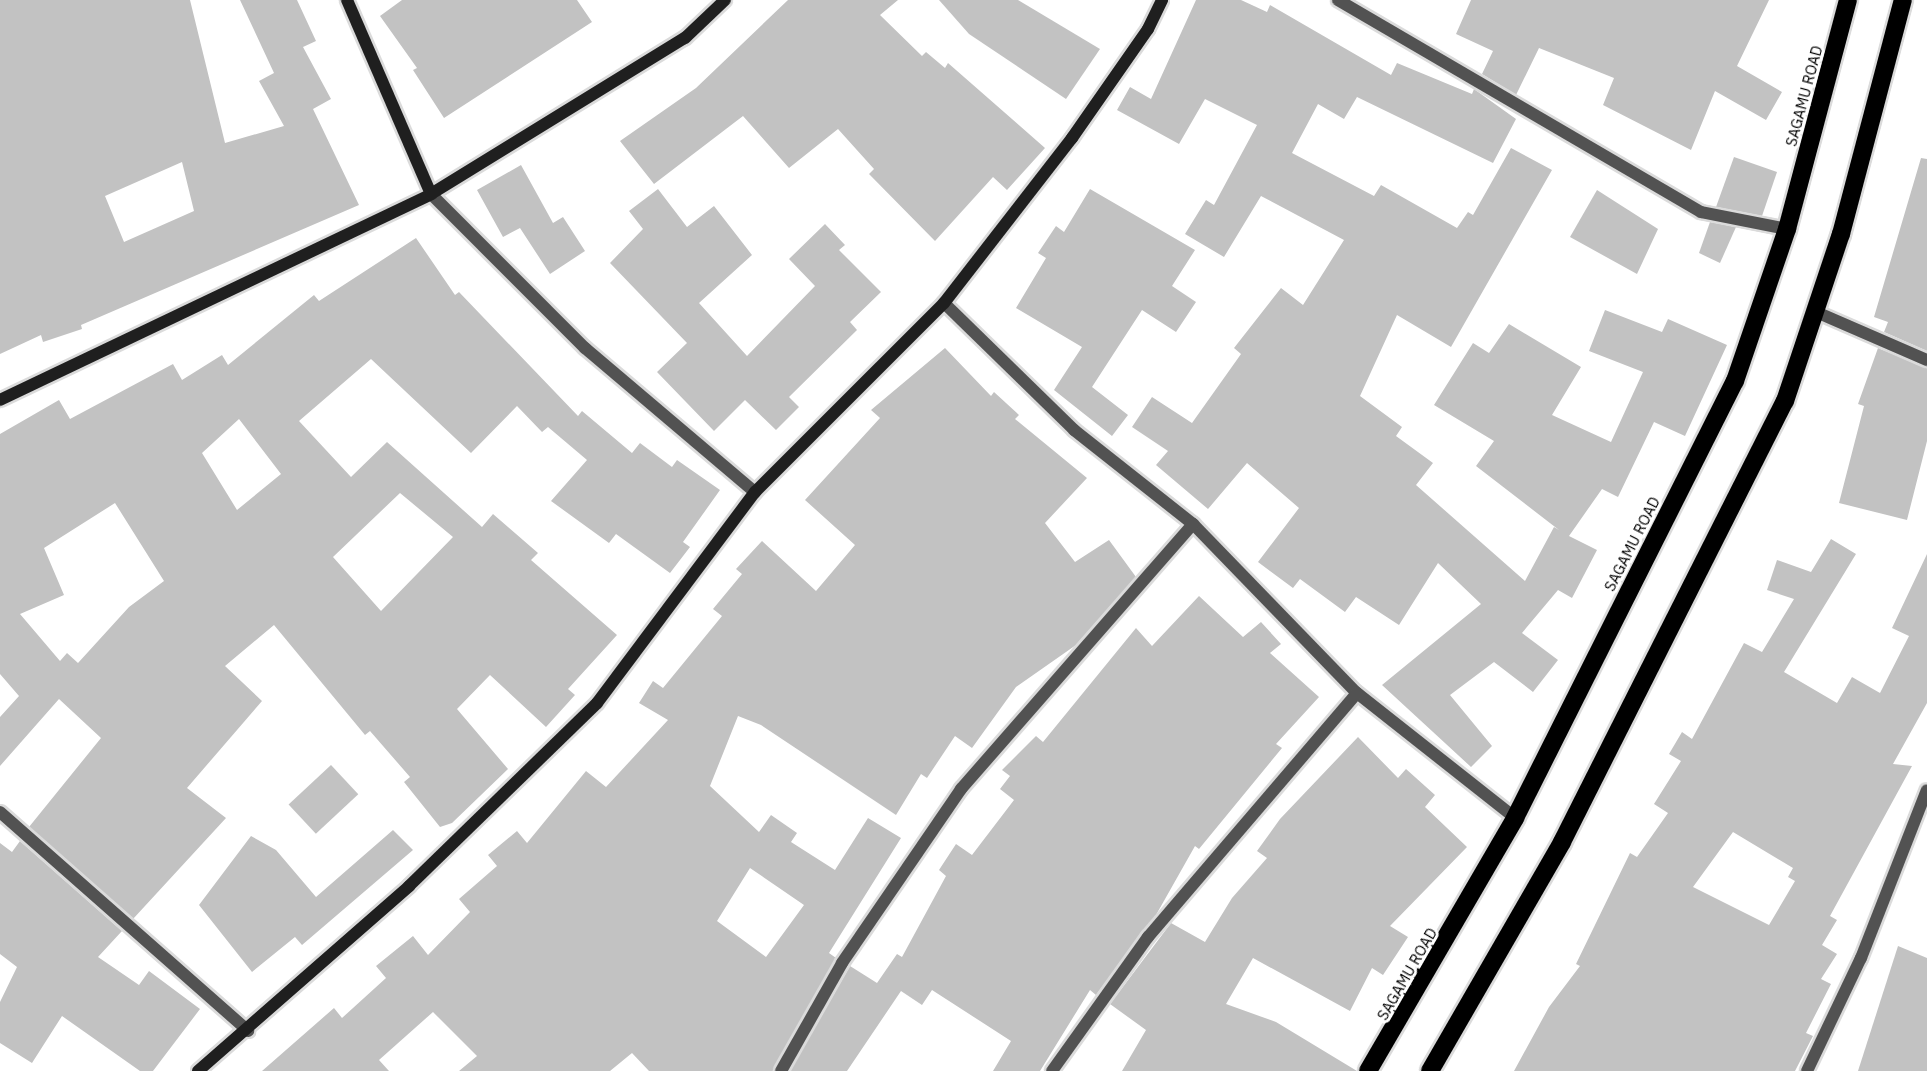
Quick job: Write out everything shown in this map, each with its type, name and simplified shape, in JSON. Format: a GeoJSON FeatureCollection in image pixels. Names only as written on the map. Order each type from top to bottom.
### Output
{"type":"FeatureCollection","features":[{"type":"Feature","properties":{"kind":"highway","name":"SAGAMU ROAD"},"geometry":{"type":"LineString","coordinates":[[1368,1071],[1515,818],[1736,381],[1787,229],[1848,0]]}},
{"type":"Feature","properties":{"kind":"highway"},"geometry":{"type":"LineString","coordinates":[[1430,1071],[1562,842],[1754,466],[1816,312],[1903,0]]}},
{"type":"Feature","properties":{"kind":"street"},"geometry":{"type":"LineString","coordinates":[[347,0],[431,194],[585,348],[755,492]]}},
{"type":"Feature","properties":{"kind":"street"},"geometry":{"type":"LineString","coordinates":[[0,400],[431,194],[685,38],[724,0]]}},
{"type":"Feature","properties":{"kind":"street"},"geometry":{"type":"LineString","coordinates":[[198,1071],[248,1031],[409,886],[597,703],[755,492],[944,303],[1072,138],[1148,29],[1162,0]]}},
{"type":"Feature","properties":{"kind":"street"},"geometry":{"type":"LineString","coordinates":[[1338,0],[1701,212],[1787,229]]}},
{"type":"Feature","properties":{"kind":"street"},"geometry":{"type":"LineString","coordinates":[[944,303],[1074,430],[1193,525],[1357,693],[1515,818]]}},
{"type":"Feature","properties":{"kind":"street"},"geometry":{"type":"LineString","coordinates":[[1816,312],[1927,360]]}},
{"type":"Feature","properties":{"kind":"street"},"geometry":{"type":"LineString","coordinates":[[781,1071],[842,963],[961,789],[1193,525]]}},
{"type":"Feature","properties":{"kind":"street"},"geometry":{"type":"LineString","coordinates":[[1052,1071],[1148,937],[1357,693]]}},
{"type":"Feature","properties":{"kind":"street"},"geometry":{"type":"LineString","coordinates":[[1806,1071],[1861,958],[1927,790]]}},
{"type":"Feature","properties":{"kind":"street"},"geometry":{"type":"LineString","coordinates":[[0,812],[248,1031]]}},
{"type":"Feature","properties":{"kind":"building"},"geometry":{"type":"Polygon","coordinates":[[[0,0],[190,0],[225,143],[284,126],[259,81],[274,73],[240,0],[297,0],[316,41],[303,47],[331,99],[313,109],[359,205],[81,325],[82,329],[43,342],[41,335],[0,354],[0,0]],[[182,162],[105,196],[124,242],[194,211],[182,162]]]}},
{"type":"Feature","properties":{"kind":"building"},"geometry":{"type":"Polygon","coordinates":[[[402,0],[577,0],[592,22],[444,118],[413,70],[417,68],[380,16],[402,0]]]}},
{"type":"Feature","properties":{"kind":"building"},"geometry":{"type":"Polygon","coordinates":[[[788,0],[898,0],[880,15],[922,56],[926,52],[945,68],[948,63],[1045,148],[1007,190],[993,177],[935,241],[869,174],[874,169],[838,129],[789,168],[743,116],[654,184],[620,141],[696,88],[788,0]]]}},
{"type":"Feature","properties":{"kind":"building"},"geometry":{"type":"Polygon","coordinates":[[[939,0],[1018,0],[1100,49],[1066,99],[969,34],[939,0]]]}},
{"type":"Feature","properties":{"kind":"building"},"geometry":{"type":"Polygon","coordinates":[[[1196,0],[1241,0],[1267,12],[1270,5],[1391,75],[1397,63],[1472,94],[1474,89],[1516,119],[1493,163],[1357,97],[1344,119],[1318,104],[1292,153],[1374,196],[1381,185],[1457,228],[1468,212],[1473,215],[1511,148],[1552,170],[1451,347],[1397,315],[1360,396],[1402,427],[1396,436],[1433,463],[1416,485],[1525,581],[1554,527],[1559,530],[1476,466],[1494,441],[1434,405],[1473,343],[1489,353],[1509,324],[1581,367],[1552,415],[1611,442],[1643,372],[1589,351],[1605,310],[1662,332],[1668,319],[1727,345],[1685,436],[1654,422],[1618,497],[1602,489],[1569,536],[1597,550],[1572,598],[1558,590],[1522,633],[1558,660],[1533,692],[1494,662],[1450,695],[1492,746],[1471,767],[1382,685],[1481,604],[1438,563],[1399,625],[1356,597],[1345,612],[1300,579],[1293,588],[1258,562],[1299,508],[1247,463],[1208,509],[1156,465],[1168,451],[1132,427],[1152,397],[1192,423],[1241,354],[1234,348],[1281,288],[1303,305],[1344,240],[1261,196],[1224,257],[1185,234],[1206,200],[1214,205],[1257,125],[1205,99],[1179,144],[1117,110],[1130,87],[1151,99],[1196,0]]]}},
{"type":"Feature","properties":{"kind":"building"},"geometry":{"type":"Polygon","coordinates":[[[1471,0],[1769,0],[1737,66],[1782,92],[1766,120],[1715,91],[1691,150],[1603,105],[1614,78],[1539,48],[1516,95],[1482,74],[1493,51],[1456,34],[1471,0]]]}},
{"type":"Feature","properties":{"kind":"building"},"geometry":{"type":"Polygon","coordinates":[[[1734,157],[1777,172],[1762,216],[1716,207],[1734,157]]]}},
{"type":"Feature","properties":{"kind":"building"},"geometry":{"type":"Polygon","coordinates":[[[1921,158],[1927,159],[1927,351],[1884,332],[1888,322],[1874,317],[1921,158]]]}},
{"type":"Feature","properties":{"kind":"building"},"geometry":{"type":"Polygon","coordinates":[[[521,165],[553,223],[563,217],[585,251],[550,274],[520,228],[503,237],[477,190],[521,165]]]}},
{"type":"Feature","properties":{"kind":"building"},"geometry":{"type":"Polygon","coordinates":[[[658,189],[687,227],[714,206],[752,255],[699,303],[747,356],[815,286],[789,259],[825,224],[845,245],[839,250],[881,292],[850,322],[857,330],[789,397],[799,407],[776,430],[745,400],[714,431],[657,372],[687,343],[610,263],[643,229],[629,211],[658,189]]]}},
{"type":"Feature","properties":{"kind":"building"},"geometry":{"type":"Polygon","coordinates":[[[1090,189],[1195,250],[1172,286],[1196,302],[1176,332],[1142,310],[1092,387],[1128,415],[1112,436],[1054,390],[1082,347],[1016,308],[1046,258],[1038,253],[1056,226],[1064,232],[1090,189]]]}},
{"type":"Feature","properties":{"kind":"building"},"geometry":{"type":"Polygon","coordinates":[[[1597,190],[1658,229],[1637,274],[1570,237],[1597,190]]]}},
{"type":"Feature","properties":{"kind":"building"},"geometry":{"type":"Polygon","coordinates":[[[1710,222],[1736,227],[1720,263],[1699,253],[1710,222]]]}},
{"type":"Feature","properties":{"kind":"building"},"geometry":{"type":"Polygon","coordinates":[[[416,238],[455,295],[459,292],[578,416],[582,411],[632,453],[640,443],[672,467],[677,460],[720,490],[683,542],[690,547],[670,573],[616,534],[609,543],[551,501],[587,460],[548,427],[542,432],[517,406],[471,453],[371,359],[299,421],[351,477],[387,442],[482,527],[493,514],[538,553],[531,560],[617,635],[568,689],[575,695],[546,727],[490,675],[457,709],[508,769],[452,823],[440,827],[404,782],[410,777],[370,731],[365,735],[274,625],[225,666],[262,701],[187,788],[226,818],[133,919],[29,827],[101,738],[59,699],[0,766],[0,717],[19,696],[0,674],[0,434],[59,400],[70,419],[173,364],[182,380],[222,355],[228,365],[314,295],[319,301],[416,238]],[[239,419],[202,453],[237,510],[281,474],[239,419]],[[400,493],[333,557],[381,611],[453,537],[400,493]],[[115,503],[44,548],[64,595],[20,614],[60,661],[67,653],[78,663],[129,607],[164,581],[115,503]]]}},
{"type":"Feature","properties":{"kind":"building"},"geometry":{"type":"Polygon","coordinates":[[[945,348],[991,396],[994,392],[1019,415],[1015,419],[1087,478],[1045,523],[1075,562],[1109,540],[1136,577],[1076,645],[1016,687],[972,748],[955,736],[927,778],[921,774],[896,815],[761,725],[738,716],[710,786],[759,832],[771,815],[797,833],[791,842],[835,870],[868,818],[901,838],[829,953],[836,958],[773,1071],[649,1071],[632,1053],[610,1071],[459,1071],[477,1056],[433,1012],[379,1060],[389,1071],[262,1071],[334,1008],[342,1018],[386,978],[376,966],[413,936],[428,955],[470,912],[459,899],[497,866],[488,855],[517,831],[527,843],[586,771],[606,787],[668,720],[639,703],[653,681],[663,688],[722,616],[713,609],[742,574],[736,569],[762,541],[816,591],[855,545],[805,500],[880,418],[871,410],[945,348]],[[750,868],[717,921],[766,957],[804,905],[750,868]]]}},
{"type":"Feature","properties":{"kind":"building"},"geometry":{"type":"Polygon","coordinates":[[[1878,348],[1927,368],[1927,441],[1907,520],[1839,503],[1864,406],[1858,404],[1878,348]]]}},
{"type":"Feature","properties":{"kind":"building"},"geometry":{"type":"Polygon","coordinates":[[[1831,539],[1856,554],[1784,672],[1837,703],[1852,677],[1880,693],[1909,636],[1892,628],[1927,554],[1927,703],[1893,764],[1912,766],[1830,916],[1837,920],[1822,945],[1837,954],[1821,979],[1831,984],[1806,1033],[1813,1036],[1795,1071],[1514,1071],[1549,1007],[1580,966],[1576,964],[1630,853],[1637,857],[1668,813],[1654,804],[1681,761],[1669,754],[1682,732],[1692,739],[1744,643],[1762,652],[1794,599],[1767,590],[1777,560],[1811,572],[1831,539]],[[1733,832],[1693,887],[1769,925],[1795,881],[1788,877],[1793,868],[1733,832]]]}},
{"type":"Feature","properties":{"kind":"building"},"geometry":{"type":"Polygon","coordinates":[[[1199,596],[1243,637],[1261,622],[1281,644],[1270,653],[1319,697],[1276,744],[1282,748],[1199,849],[1195,846],[1156,915],[1096,995],[1090,990],[1040,1071],[993,1071],[1011,1041],[932,990],[922,1005],[901,991],[847,1071],[790,1071],[850,966],[877,983],[897,954],[902,957],[946,876],[939,870],[956,844],[972,855],[1014,800],[1000,789],[1010,776],[1002,770],[1036,736],[1043,742],[1136,628],[1152,646],[1199,596]]]}},
{"type":"Feature","properties":{"kind":"building"},"geometry":{"type":"Polygon","coordinates":[[[1358,737],[1398,778],[1406,769],[1435,795],[1425,807],[1467,847],[1390,926],[1408,937],[1383,975],[1372,968],[1350,1011],[1253,958],[1226,1004],[1276,1022],[1357,1071],[1122,1071],[1146,1030],[1110,1004],[1171,923],[1205,942],[1232,898],[1267,858],[1257,851],[1280,819],[1358,737]]]}},
{"type":"Feature","properties":{"kind":"building"},"geometry":{"type":"Polygon","coordinates":[[[331,765],[358,794],[316,834],[289,805],[331,765]]]}},
{"type":"Feature","properties":{"kind":"building"},"geometry":{"type":"Polygon","coordinates":[[[393,830],[413,850],[302,945],[295,937],[252,972],[199,905],[251,836],[276,850],[316,897],[393,830]]]}},
{"type":"Feature","properties":{"kind":"building"},"geometry":{"type":"Polygon","coordinates":[[[20,841],[122,931],[98,957],[139,985],[149,971],[200,1009],[153,1071],[140,1071],[62,1016],[32,1063],[0,1043],[0,1002],[17,967],[0,954],[0,843],[12,852],[20,841]]]}},
{"type":"Feature","properties":{"kind":"building"},"geometry":{"type":"Polygon","coordinates":[[[1898,946],[1927,958],[1927,1071],[1858,1071],[1898,946]]]}}]}
